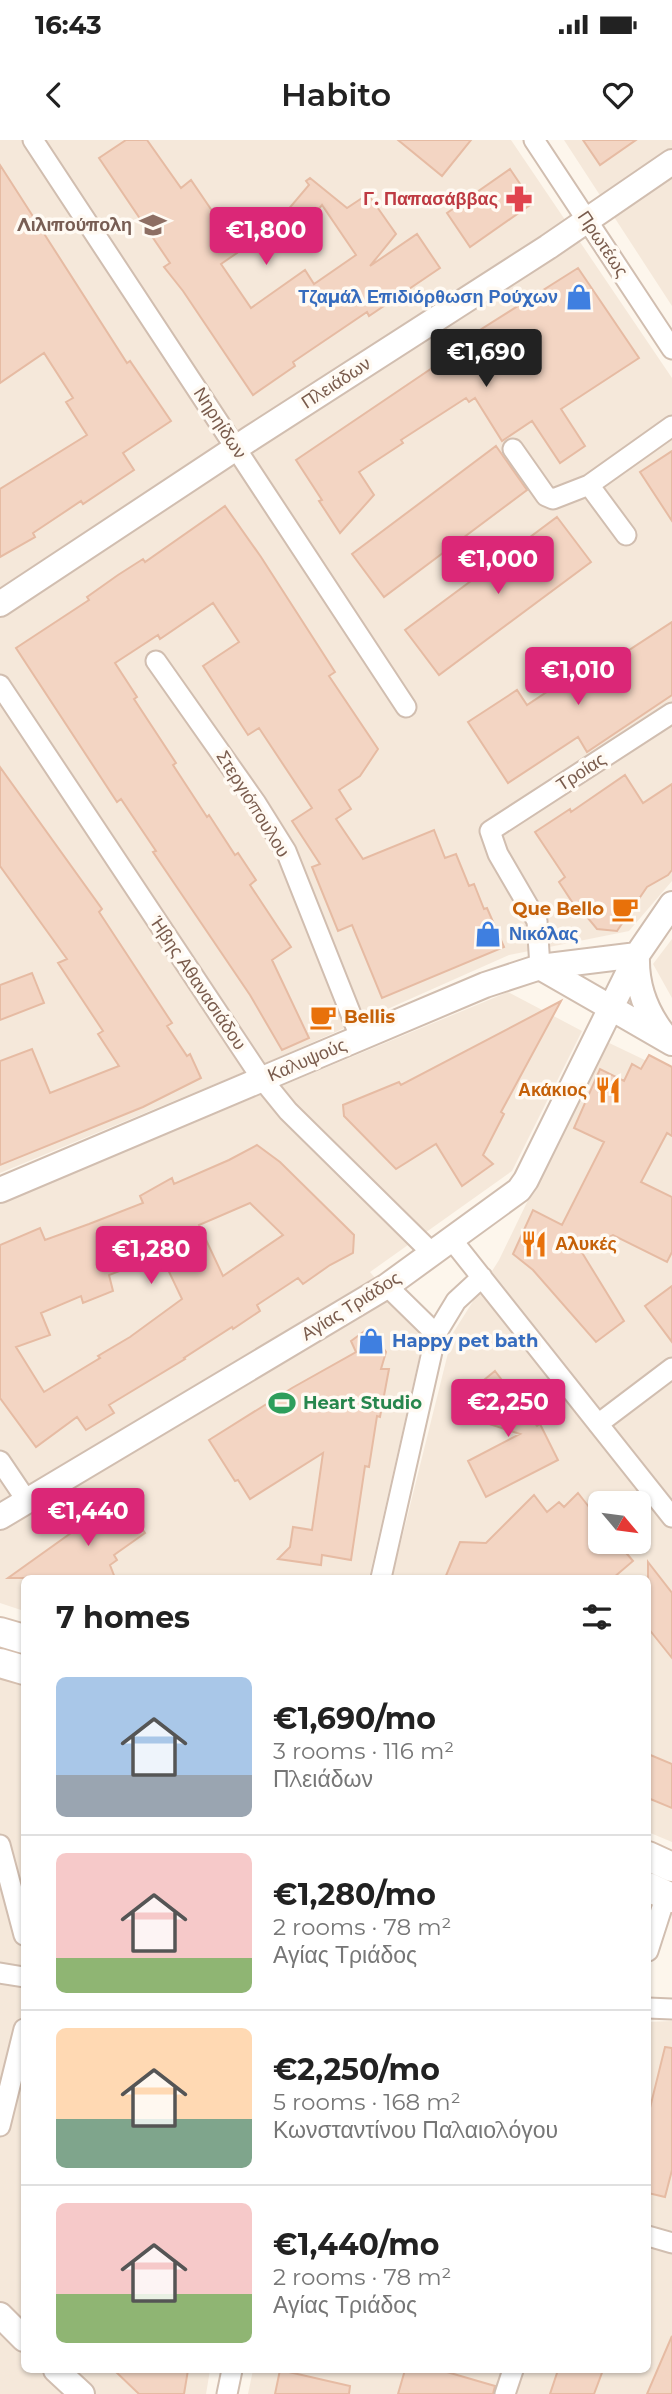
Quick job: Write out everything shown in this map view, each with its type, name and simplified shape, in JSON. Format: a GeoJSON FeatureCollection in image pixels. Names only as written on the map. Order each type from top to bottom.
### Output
{"type":"FeatureCollection","features":[{"type":"Feature","properties":{"kind":"main road"},"geometry":{"type":"LineString","coordinates":[[0,1632],[21,1638]]}},
{"type":"Feature","properties":{"kind":"main road"},"geometry":{"type":"LineString","coordinates":[[0,1663],[21,1669]]}},
{"type":"Feature","properties":{"kind":"main road"},"geometry":{"type":"LineString","coordinates":[[651,1857],[672,1867]]}},
{"type":"Feature","properties":{"kind":"street","name":"Νηρηίδων"},"geometry":{"type":"LineString","coordinates":[[33,140],[406,706]]}},
{"type":"Feature","properties":{"kind":"street","name":"Πρωτέως"},"geometry":{"type":"LineString","coordinates":[[534,140],[672,349]]}},
{"type":"Feature","properties":{"kind":"street","name":"Πλειάδων"},"geometry":{"type":"LineString","coordinates":[[0,604],[672,162]]}},
{"type":"Feature","properties":{"kind":"street"},"geometry":{"type":"LineString","coordinates":[[513,449],[546,496],[553,499],[589,485],[672,426]]}},
{"type":"Feature","properties":{"kind":"street"},"geometry":{"type":"LineString","coordinates":[[589,485],[626,535]]}},
{"type":"Feature","properties":{"kind":"street","name":"Στεργιόπουλου"},"geometry":{"type":"LineString","coordinates":[[156,661],[256,803],[286,852],[360,1037]]}},
{"type":"Feature","properties":{"kind":"street","name":"Ήβης Αθανασιάδου"},"geometry":{"type":"LineString","coordinates":[[0,685],[262,1079],[288,1111],[442,1246],[482,1277],[672,1517]]}},
{"type":"Feature","properties":{"kind":"street","name":"Τροίας"},"geometry":{"type":"LineString","coordinates":[[540,967],[537,921],[498,854],[490,831],[672,713]]}},
{"type":"Feature","properties":{"kind":"street","name":"Αγίας Τριάδος"},"geometry":{"type":"LineString","coordinates":[[0,1517],[387,1286],[508,1200],[526,1180],[637,955],[672,904]]}},
{"type":"Feature","properties":{"kind":"street"},"geometry":{"type":"LineString","coordinates":[[637,955],[636,970],[647,1008],[656,1026],[671,1042]]}},
{"type":"Feature","properties":{"kind":"street","name":"Καλυψούς"},"geometry":{"type":"LineString","coordinates":[[0,1190],[485,985],[540,967],[637,955]]}},
{"type":"Feature","properties":{"kind":"street"},"geometry":{"type":"LineString","coordinates":[[540,967],[671,1042]]}},
{"type":"Feature","properties":{"kind":"street"},"geometry":{"type":"LineString","coordinates":[[382,1575],[436,1334],[456,1301],[482,1277]]}},
{"type":"Feature","properties":{"kind":"street"},"geometry":{"type":"LineString","coordinates":[[387,1286],[436,1334]]}},
{"type":"Feature","properties":{"kind":"street"},"geometry":{"type":"LineString","coordinates":[[598,1424],[672,1368]]}},
{"type":"Feature","properties":{"kind":"street"},"geometry":{"type":"LineString","coordinates":[[0,1461],[27,1501]]}},
{"type":"Feature","properties":{"kind":"street"},"geometry":{"type":"LineString","coordinates":[[0,1845],[21,1924]]}},
{"type":"Feature","properties":{"kind":"street"},"geometry":{"type":"LineString","coordinates":[[651,1939],[662,1893]]}},
{"type":"Feature","properties":{"kind":"street"},"geometry":{"type":"LineString","coordinates":[[0,1973],[21,1976]]}},
{"type":"Feature","properties":{"kind":"street"},"geometry":{"type":"LineString","coordinates":[[651,2008],[672,2009]]}},
{"type":"Feature","properties":{"kind":"street"},"geometry":{"type":"LineString","coordinates":[[0,2126],[21,2041]]}},
{"type":"Feature","properties":{"kind":"street"},"geometry":{"type":"LineString","coordinates":[[651,2237],[672,2243]]}},
{"type":"Feature","properties":{"kind":"street"},"geometry":{"type":"LineString","coordinates":[[0,2315],[21,2336]]}},
{"type":"Feature","properties":{"kind":"street"},"geometry":{"type":"LineString","coordinates":[[59,2373],[82,2394]]}},
{"type":"Feature","properties":{"kind":"street"},"geometry":{"type":"LineString","coordinates":[[227,2394],[231,2373]]}},
{"type":"Feature","properties":{"kind":"street"},"geometry":{"type":"LineString","coordinates":[[505,2394],[512,2373]]}},
{"type":"Feature","properties":{"kind":"shaded area"},"geometry":{"type":"Polygon","coordinates":[[[0,140],[511,140],[672,378],[672,881],[629,931],[509,955],[275,1059],[0,1173],[0,140]]]}},
{"type":"Feature","properties":{"kind":"shaded area"},"geometry":{"type":"Polygon","coordinates":[[[564,140],[672,140],[672,306],[564,140]]]}},
{"type":"Feature","properties":{"kind":"shaded area"},"geometry":{"type":"Polygon","coordinates":[[[672,939],[672,998],[653,964],[672,939]]]}},
{"type":"Feature","properties":{"kind":"shaded area"},"geometry":{"type":"Polygon","coordinates":[[[508,992],[582,1031],[512,1171],[370,1272],[424,1336],[370,1575],[21,1575],[21,1610],[0,1603],[0,1203],[508,992]]]}},
{"type":"Feature","properties":{"kind":"shaded area"},"geometry":{"type":"Polygon","coordinates":[[[605,1041],[672,1073],[672,1842],[651,1833],[651,1575],[393,1575],[453,1333],[499,1260],[605,1041]]]}},
{"type":"Feature","properties":{"kind":"shaded area"},"geometry":{"type":"Polygon","coordinates":[[[0,1675],[21,1681],[21,2373],[210,2373],[206,2394],[0,2394],[0,1675]]]}},
{"type":"Feature","properties":{"kind":"shaded area"},"geometry":{"type":"Polygon","coordinates":[[[672,2021],[672,2394],[248,2394],[252,2373],[651,2373],[651,2022],[672,2021]]]}},
{"type":"Feature","properties":{"kind":"building"},"geometry":{"type":"Polygon","coordinates":[[[126,140],[147,140],[181,188],[191,180],[237,253],[221,264],[251,308],[305,270],[314,284],[356,255],[322,205],[293,239],[275,225],[309,185],[306,181],[310,178],[347,208],[368,194],[396,234],[370,266],[417,234],[440,268],[369,316],[367,312],[293,362],[295,366],[253,395],[164,267],[170,263],[99,158],[126,140]]]}},
{"type":"Feature","properties":{"kind":"building"},"geometry":{"type":"Polygon","coordinates":[[[398,140],[471,140],[442,176],[398,140]]]}},
{"type":"Feature","properties":{"kind":"building"},"geometry":{"type":"Polygon","coordinates":[[[583,140],[636,140],[600,165],[583,140]]]}},
{"type":"Feature","properties":{"kind":"building"},"geometry":{"type":"Polygon","coordinates":[[[0,165],[127,363],[130,361],[171,421],[123,453],[134,470],[83,504],[81,501],[33,533],[35,537],[0,557],[0,489],[87,435],[66,402],[73,398],[44,353],[0,383],[0,165]]]}},
{"type":"Feature","properties":{"kind":"building"},"geometry":{"type":"Polygon","coordinates":[[[510,169],[533,203],[470,247],[447,213],[510,169]]]}},
{"type":"Feature","properties":{"kind":"building"},"geometry":{"type":"Polygon","coordinates":[[[578,268],[639,358],[561,409],[585,446],[560,463],[532,421],[502,441],[475,398],[469,402],[466,398],[401,440],[403,443],[359,472],[374,495],[340,533],[296,460],[475,339],[472,335],[578,268]]]}},
{"type":"Feature","properties":{"kind":"building"},"geometry":{"type":"Polygon","coordinates":[[[496,446],[527,490],[384,597],[352,554],[496,446]]]}},
{"type":"Feature","properties":{"kind":"building"},"geometry":{"type":"Polygon","coordinates":[[[672,451],[672,521],[640,472],[672,451]]]}},
{"type":"Feature","properties":{"kind":"building"},"geometry":{"type":"Polygon","coordinates":[[[225,506],[335,672],[329,676],[378,749],[360,776],[339,790],[351,809],[336,819],[363,859],[434,830],[445,858],[456,854],[469,886],[474,884],[504,947],[382,998],[352,925],[338,931],[312,867],[320,864],[292,821],[312,808],[259,728],[248,735],[203,666],[239,642],[213,603],[160,639],[158,635],[115,663],[137,697],[134,699],[176,763],[173,765],[207,817],[209,815],[235,855],[238,853],[256,880],[250,885],[291,947],[272,960],[309,1038],[282,1050],[250,995],[153,852],[156,851],[121,799],[117,802],[16,648],[89,600],[87,597],[118,575],[143,559],[145,562],[225,506]]]}},
{"type":"Feature","properties":{"kind":"building"},"geometry":{"type":"Polygon","coordinates":[[[557,517],[591,562],[439,675],[405,630],[557,517]]]}},
{"type":"Feature","properties":{"kind":"building"},"geometry":{"type":"Polygon","coordinates":[[[672,622],[672,695],[587,752],[578,737],[508,783],[468,722],[517,690],[527,705],[598,658],[603,667],[672,622]]]}},
{"type":"Feature","properties":{"kind":"building"},"geometry":{"type":"Polygon","coordinates":[[[0,767],[102,909],[99,912],[172,1023],[167,1026],[187,1056],[190,1054],[201,1078],[143,1107],[0,1165],[0,1061],[32,1049],[50,1093],[119,1066],[98,1034],[103,1031],[58,963],[67,959],[0,866],[0,767]]]}},
{"type":"Feature","properties":{"kind":"building"},"geometry":{"type":"Polygon","coordinates":[[[625,775],[643,803],[672,784],[672,870],[647,887],[617,931],[597,929],[583,912],[580,914],[559,882],[565,877],[535,832],[570,809],[571,812],[625,775]]]}},
{"type":"Feature","properties":{"kind":"building"},"geometry":{"type":"Polygon","coordinates":[[[32,973],[44,1003],[0,1020],[0,985],[32,973]]]}},
{"type":"Feature","properties":{"kind":"building"},"geometry":{"type":"Polygon","coordinates":[[[561,1001],[501,1112],[504,1114],[483,1155],[493,1164],[462,1186],[436,1144],[396,1169],[344,1116],[343,1105],[399,1082],[401,1085],[561,1001]]]}},
{"type":"Feature","properties":{"kind":"building"},"geometry":{"type":"Polygon","coordinates":[[[649,1055],[672,1067],[672,1136],[667,1133],[641,1182],[672,1197],[672,1252],[667,1262],[613,1235],[581,1251],[624,1321],[596,1342],[533,1270],[513,1254],[533,1210],[562,1225],[604,1142],[574,1128],[600,1069],[624,1081],[632,1064],[641,1069],[649,1055]]]}},
{"type":"Feature","properties":{"kind":"building"},"geometry":{"type":"Polygon","coordinates":[[[257,1145],[280,1162],[354,1235],[353,1253],[303,1284],[298,1278],[257,1305],[260,1311],[109,1405],[114,1413],[86,1430],[77,1417],[36,1447],[0,1398],[0,1245],[40,1228],[45,1240],[89,1224],[143,1203],[140,1196],[172,1178],[174,1184],[257,1145]],[[250,1203],[199,1225],[223,1276],[283,1235],[250,1203]],[[161,1255],[109,1275],[113,1291],[83,1303],[81,1296],[41,1313],[50,1335],[16,1347],[44,1392],[100,1358],[98,1356],[130,1337],[182,1299],[161,1255]]]}},
{"type":"Feature","properties":{"kind":"building"},"geometry":{"type":"Polygon","coordinates":[[[672,1286],[672,1342],[645,1306],[672,1286]]]}},
{"type":"Feature","properties":{"kind":"building"},"geometry":{"type":"Polygon","coordinates":[[[369,1328],[386,1352],[381,1369],[389,1369],[380,1417],[377,1416],[369,1467],[365,1466],[351,1560],[322,1555],[321,1565],[278,1559],[290,1547],[293,1527],[312,1530],[323,1453],[250,1499],[209,1440],[356,1352],[351,1341],[369,1328]]]}},
{"type":"Feature","properties":{"kind":"building"},"geometry":{"type":"Polygon","coordinates":[[[495,1371],[537,1426],[540,1424],[558,1460],[486,1497],[468,1461],[520,1434],[471,1418],[479,1384],[495,1371]]]}},
{"type":"Feature","properties":{"kind":"building"},"geometry":{"type":"Polygon","coordinates":[[[578,1493],[588,1506],[588,1554],[627,1554],[633,1561],[617,1575],[446,1575],[460,1542],[486,1543],[534,1495],[547,1512],[559,1502],[564,1507],[578,1493]]]}},
{"type":"Feature","properties":{"kind":"building"},"geometry":{"type":"Polygon","coordinates":[[[120,1498],[145,1533],[114,1555],[117,1560],[110,1565],[114,1575],[21,1575],[21,1578],[8,1578],[120,1498]]]}},
{"type":"Feature","properties":{"kind":"building"},"geometry":{"type":"Polygon","coordinates":[[[648,1562],[672,1593],[672,1658],[651,1632],[651,1575],[648,1575],[648,1562]]]}},
{"type":"Feature","properties":{"kind":"building"},"geometry":{"type":"Polygon","coordinates":[[[651,1755],[672,1764],[672,1808],[651,1799],[651,1755]]]}},
{"type":"Feature","properties":{"kind":"building"},"geometry":{"type":"Polygon","coordinates":[[[665,2047],[672,2048],[672,2170],[665,2197],[651,2194],[651,2104],[665,2047]]]}},
{"type":"Feature","properties":{"kind":"building"},"geometry":{"type":"Polygon","coordinates":[[[672,2336],[672,2394],[647,2394],[672,2336]]]}},
{"type":"Feature","properties":{"kind":"building"},"geometry":{"type":"Polygon","coordinates":[[[117,2373],[188,2373],[184,2394],[139,2394],[117,2373]]]}},
{"type":"Feature","properties":{"kind":"building"},"geometry":{"type":"Polygon","coordinates":[[[279,2373],[293,2373],[350,2386],[349,2394],[275,2394],[279,2373]]]}},
{"type":"Feature","properties":{"kind":"building"},"geometry":{"type":"Polygon","coordinates":[[[404,2373],[450,2373],[495,2386],[493,2394],[398,2394],[404,2373]]]}},
{"type":"Feature","properties":{"kind":"building"},"geometry":{"type":"Polygon","coordinates":[[[557,2373],[602,2373],[594,2394],[550,2394],[557,2373]]]}},
{"type":"Feature","properties":{"kind":"place","name":"Γ. Παπασάββας"},"geometry":{"type":"Point","coordinates":[519,199]}},
{"type":"Feature","properties":{"kind":"place","name":"Λιλιπούπολη"},"geometry":{"type":"Point","coordinates":[153,225]}},
{"type":"Feature","properties":{"kind":"place","name":"Τζαμάλ Επιδιόρθωση Ρούχων"},"geometry":{"type":"Point","coordinates":[579,297]}},
{"type":"Feature","properties":{"kind":"place","name":"Que Bello"},"geometry":{"type":"Point","coordinates":[625,909]}},
{"type":"Feature","properties":{"kind":"place","name":"Νικόλας"},"geometry":{"type":"Point","coordinates":[488,934]}},
{"type":"Feature","properties":{"kind":"place","name":"Bellis"},"geometry":{"type":"Point","coordinates":[323,1017]}},
{"type":"Feature","properties":{"kind":"place","name":"Ακάκιος"},"geometry":{"type":"Point","coordinates":[608,1090]}},
{"type":"Feature","properties":{"kind":"place","name":"Αλυκές"},"geometry":{"type":"Point","coordinates":[534,1244]}},
{"type":"Feature","properties":{"kind":"place","name":"Happy pet bath"},"geometry":{"type":"Point","coordinates":[371,1341]}},
{"type":"Feature","properties":{"kind":"place","name":"Heart Studio"},"geometry":{"type":"Point","coordinates":[282,1403]}}]}
